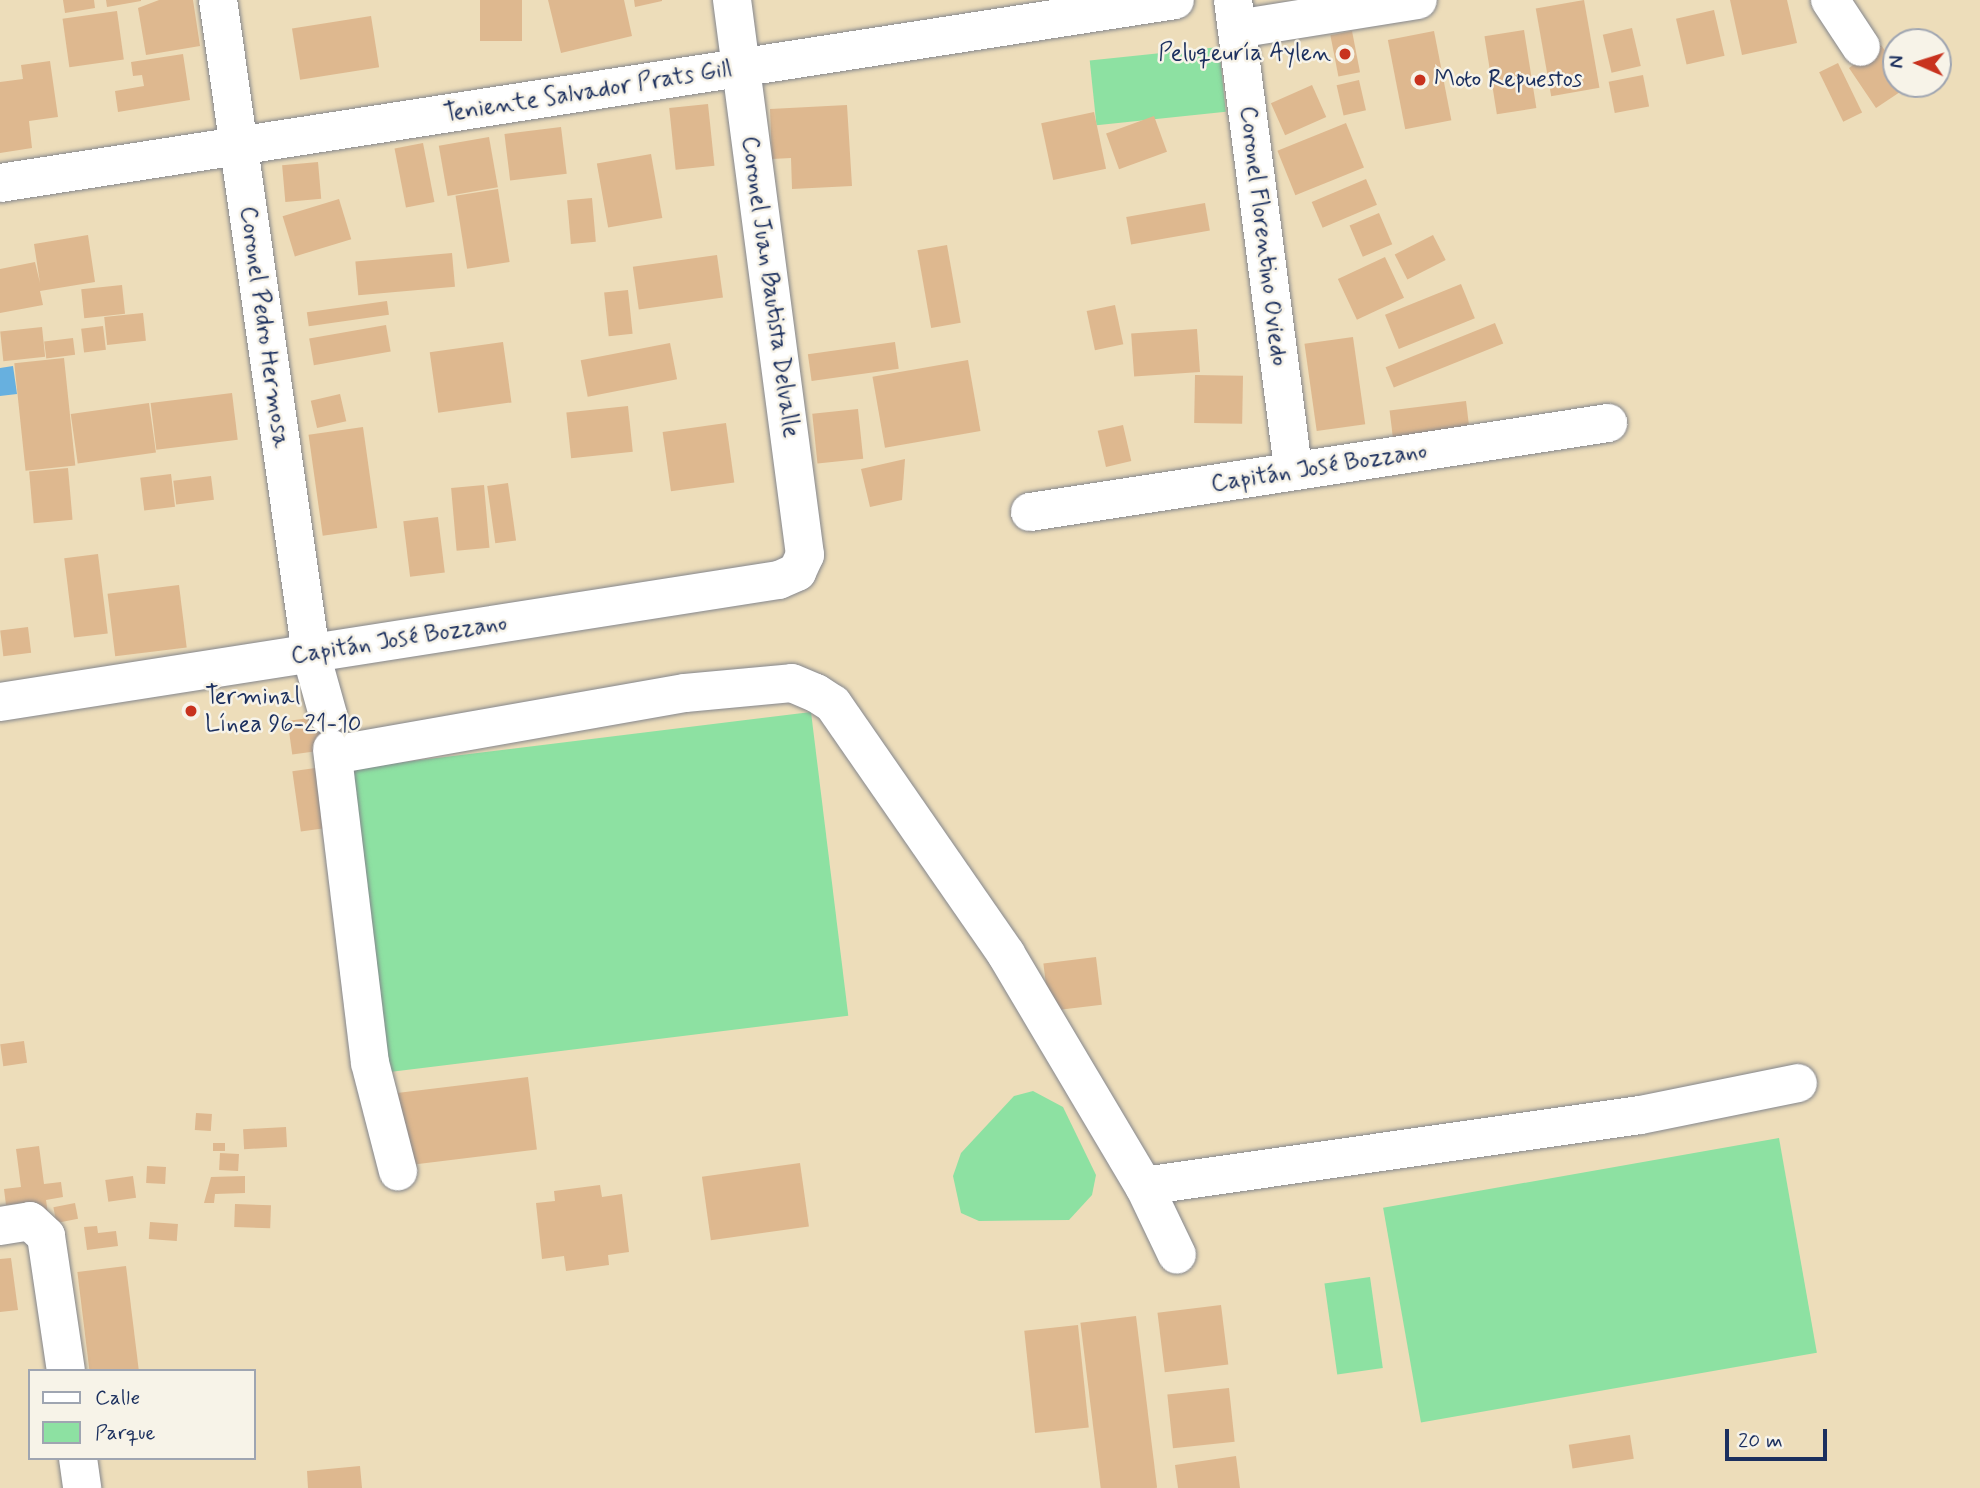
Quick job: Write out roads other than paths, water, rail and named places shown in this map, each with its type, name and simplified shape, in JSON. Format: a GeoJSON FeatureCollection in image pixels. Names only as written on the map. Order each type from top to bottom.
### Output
{"type":"FeatureCollection","features":[{"type":"Feature","properties":{"kind":"street","name":"Coronel Pedro Hermosa"},"geometry":{"type":"LineString","coordinates":[[218,0],[312,654],[331,740],[370,1063],[398,1171]]}},
{"type":"Feature","properties":{"kind":"street","name":"Coronel Juan Bautista Delvalle"},"geometry":{"type":"LineString","coordinates":[[732,0],[805,555],[797,572]]}},
{"type":"Feature","properties":{"kind":"street","name":"Teniente Salvador Prats Gill"},"geometry":{"type":"LineString","coordinates":[[0,183],[1175,0]]}},
{"type":"Feature","properties":{"kind":"street"},"geometry":{"type":"LineString","coordinates":[[1235,14],[1418,0]]}},
{"type":"Feature","properties":{"kind":"street"},"geometry":{"type":"LineString","coordinates":[[1830,0],[1861,47]]}},
{"type":"Feature","properties":{"kind":"street","name":"Coronel Florentino Oviedo"},"geometry":{"type":"LineString","coordinates":[[1235,14],[1293,471]]}},
{"type":"Feature","properties":{"kind":"street","name":"Capitán José Bozzano"},"geometry":{"type":"LineString","coordinates":[[1030,512],[1608,423]]}},
{"type":"Feature","properties":{"kind":"street","name":"Capitán José Bozzano"},"geometry":{"type":"LineString","coordinates":[[0,702],[779,580],[797,572]]}},
{"type":"Feature","properties":{"kind":"street"},"geometry":{"type":"LineString","coordinates":[[331,740],[685,693],[792,683],[816,693],[833,704],[1006,954],[1144,1186],[1177,1255]]}},
{"type":"Feature","properties":{"kind":"street"},"geometry":{"type":"LineString","coordinates":[[1144,1186],[1640,1115],[1798,1083]]}},
{"type":"Feature","properties":{"kind":"street"},"geometry":{"type":"LineString","coordinates":[[0,1226],[30,1221],[46,1236],[66,1369]]}},
{"type":"Feature","properties":{"kind":"street"},"geometry":{"type":"LineString","coordinates":[[78,1460],[82,1488]]}},
{"type":"Feature","properties":{"kind":"water"},"geometry":{"type":"Polygon","coordinates":[[[13,366],[17,394],[0,396],[0,368],[13,366]]]}},
{"type":"Feature","properties":{"kind":"place","name":"Peluqeuría Aylen"},"geometry":{"type":"Point","coordinates":[1345,54]}},
{"type":"Feature","properties":{"kind":"place","name":"Moto Repuestos"},"geometry":{"type":"Point","coordinates":[1420,80]}},
{"type":"Feature","properties":{"kind":"place","name":"Terminal Línea 96-21-10"},"geometry":{"type":"Point","coordinates":[191,711]}}]}
